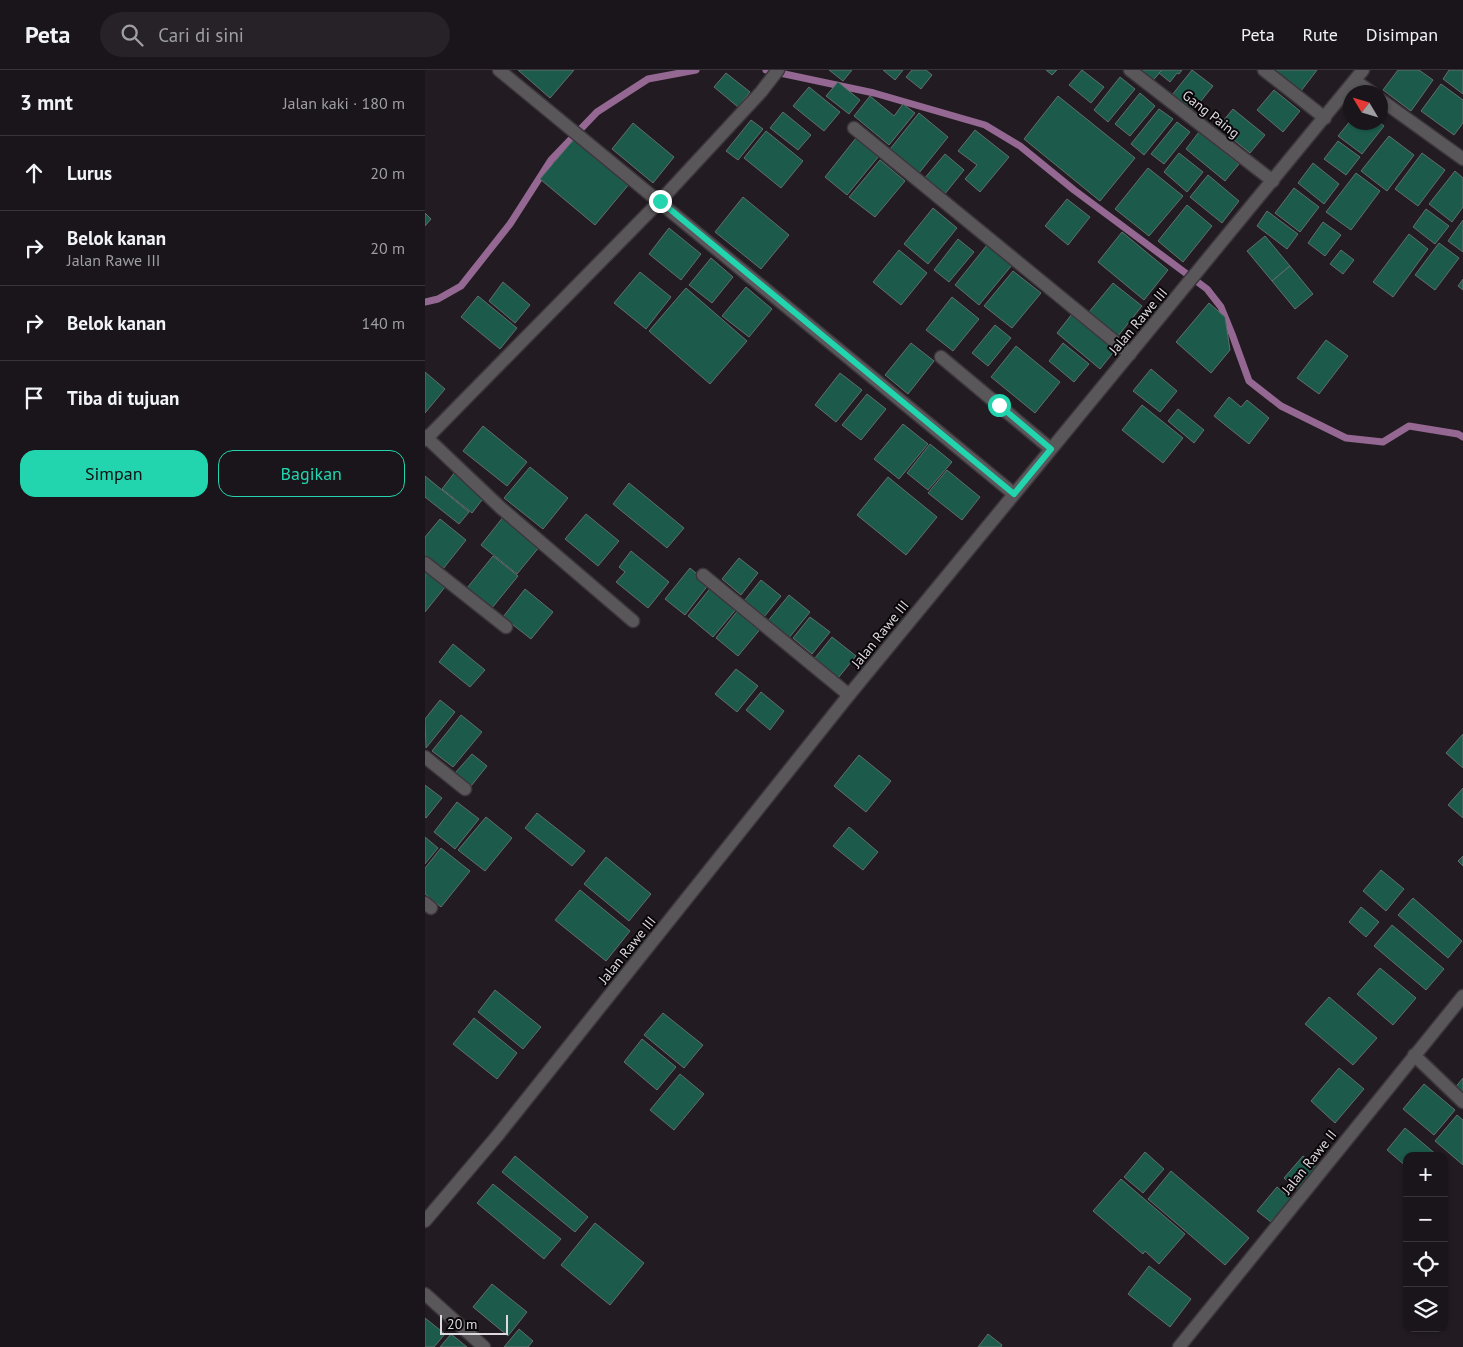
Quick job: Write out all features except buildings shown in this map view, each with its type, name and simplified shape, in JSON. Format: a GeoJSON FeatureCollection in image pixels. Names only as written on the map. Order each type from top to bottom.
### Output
{"type":"FeatureCollection","features":[{"type":"Feature","properties":{"kind":"street"},"geometry":{"type":"LineString","coordinates":[[499,70],[1014,494]]}},
{"type":"Feature","properties":{"kind":"street"},"geometry":{"type":"LineString","coordinates":[[633,622],[501,508],[426,438],[660,201],[761,92],[777,70]]}},
{"type":"Feature","properties":{"kind":"street","name":"Gang Paing"},"geometry":{"type":"LineString","coordinates":[[1130,70],[1273,181]]}},
{"type":"Feature","properties":{"kind":"street"},"geometry":{"type":"LineString","coordinates":[[1263,70],[1325,118]]}},
{"type":"Feature","properties":{"kind":"street","name":"Jalan Rawe III"},"geometry":{"type":"LineString","coordinates":[[425,1221],[498,1135],[849,696],[1363,70]]}},
{"type":"Feature","properties":{"kind":"street"},"geometry":{"type":"LineString","coordinates":[[1355,81],[1361,85]]}},
{"type":"Feature","properties":{"kind":"street"},"geometry":{"type":"LineString","coordinates":[[1388,105],[1463,159]]}},
{"type":"Feature","properties":{"kind":"street"},"geometry":{"type":"LineString","coordinates":[[854,128],[1130,354]]}},
{"type":"Feature","properties":{"kind":"street"},"geometry":{"type":"LineString","coordinates":[[941,357],[1051,449]]}},
{"type":"Feature","properties":{"kind":"street"},"geometry":{"type":"LineString","coordinates":[[425,563],[506,627]]}},
{"type":"Feature","properties":{"kind":"street"},"geometry":{"type":"LineString","coordinates":[[703,575],[849,696]]}},
{"type":"Feature","properties":{"kind":"street"},"geometry":{"type":"LineString","coordinates":[[425,757],[465,789]]}},
{"type":"Feature","properties":{"kind":"street","name":"Jalan Rawe II"},"geometry":{"type":"LineString","coordinates":[[1179,1347],[1463,996]]}},
{"type":"Feature","properties":{"kind":"street"},"geometry":{"type":"LineString","coordinates":[[1414,1055],[1463,1102]]}},
{"type":"Feature","properties":{"kind":"street"},"geometry":{"type":"LineString","coordinates":[[425,1294],[484,1347]]}},
{"type":"Feature","properties":{"kind":"waterway"},"geometry":{"type":"LineString","coordinates":[[425,302],[438,299],[461,286],[510,224],[551,160],[597,112],[648,79],[696,70]]}},
{"type":"Feature","properties":{"kind":"waterway"},"geometry":{"type":"LineString","coordinates":[[766,70],[874,93],[985,125],[1020,146],[1074,190],[1207,289],[1221,307],[1249,381],[1281,406],[1346,438],[1383,442],[1409,426],[1458,434],[1463,437]]}},
{"type":"Feature","properties":{"kind":"route"},"geometry":{"type":"LineString","coordinates":[[660,201],[1014,494],[1051,449],[999,405]]}}]}
